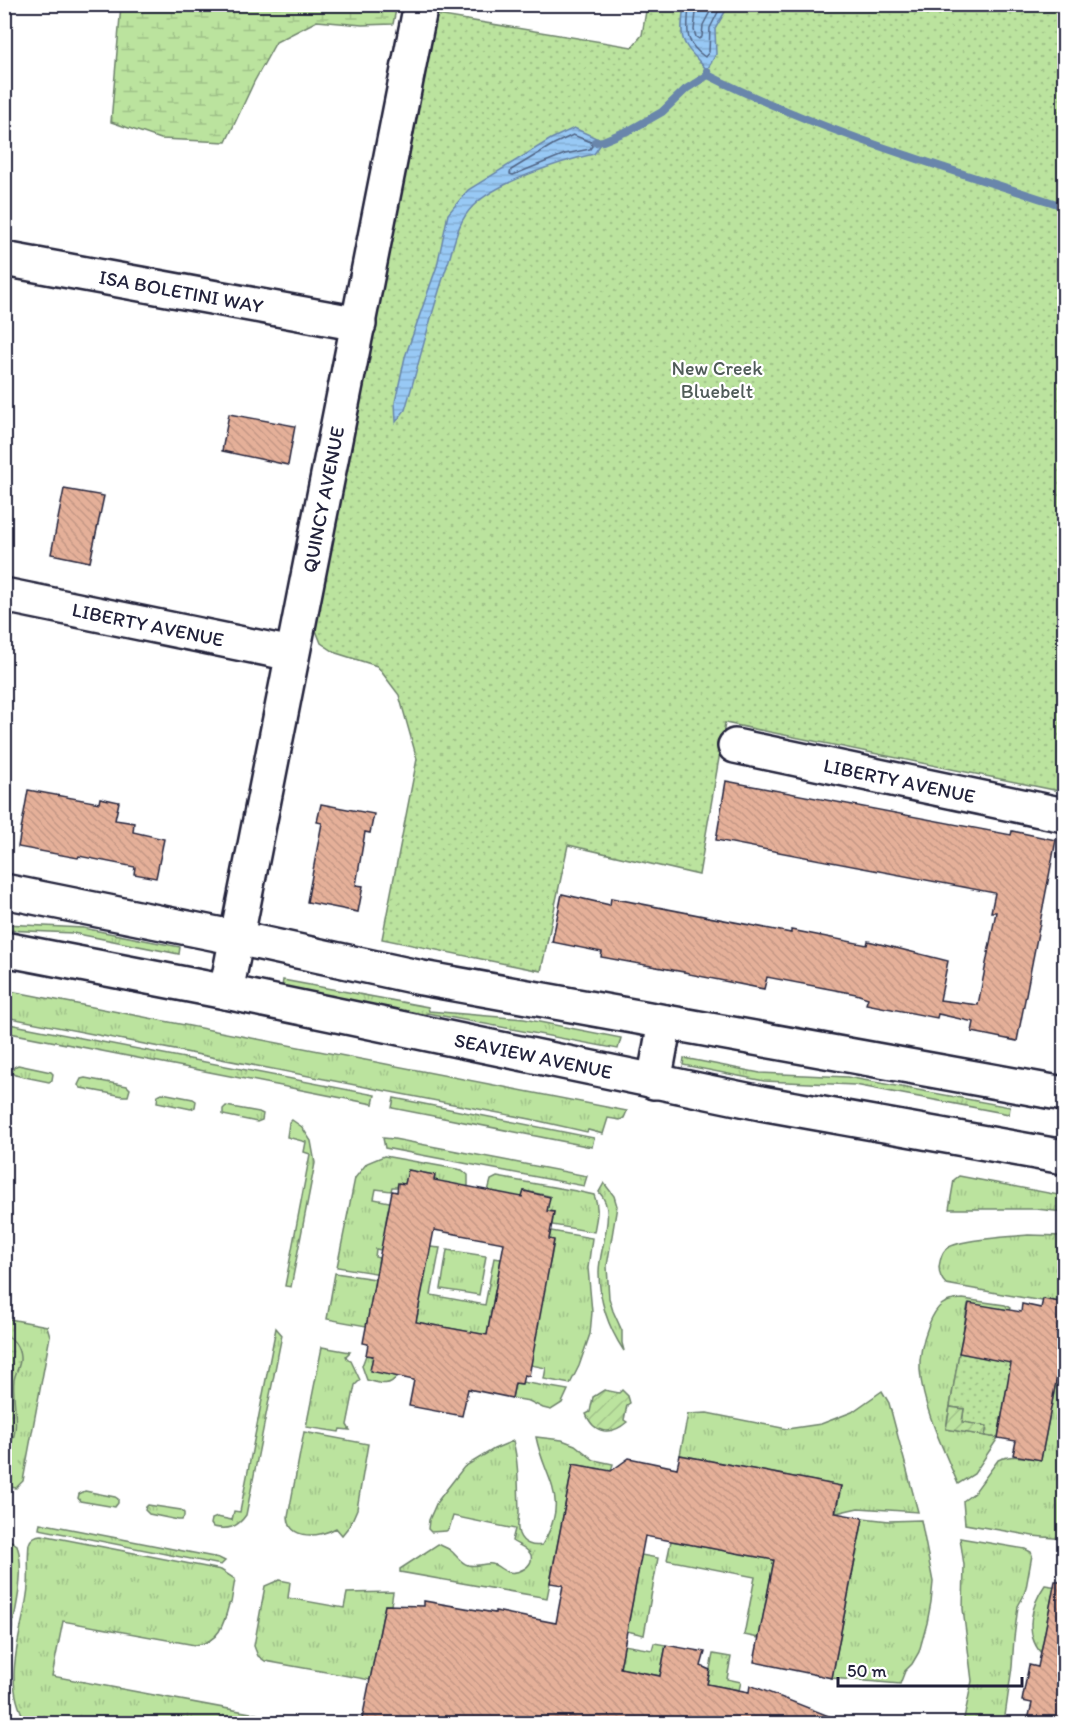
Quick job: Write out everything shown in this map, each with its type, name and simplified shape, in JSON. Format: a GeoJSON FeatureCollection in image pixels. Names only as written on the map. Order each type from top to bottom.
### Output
{"type":"FeatureCollection","features":[{"type":"Feature","properties":{"kind":"street","name":"QUINCY AVENUE"},"geometry":{"type":"LineString","coordinates":[[226,992],[421,4]]}},
{"type":"Feature","properties":{"kind":"street","name":"ISA BOLETINI WAY"},"geometry":{"type":"LineString","coordinates":[[4,259],[359,324]]}},
{"type":"Feature","properties":{"kind":"street","name":"LIBERTY AVENUE"},"geometry":{"type":"LineString","coordinates":[[4,595],[292,654]]}},
{"type":"Feature","properties":{"kind":"street","name":"LIBERTY AVENUE"},"geometry":{"type":"LineString","coordinates":[[735,746],[1065,815]]}},
{"type":"Feature","properties":{"kind":"street"},"geometry":{"type":"LineString","coordinates":[[4,891],[422,978],[1065,1094]]}},
{"type":"Feature","properties":{"kind":"street","name":"SEAVIEW AVENUE"},"geometry":{"type":"LineString","coordinates":[[4,949],[226,992],[761,1103],[1065,1157]]}},
{"type":"Feature","properties":{"kind":"street"},"geometry":{"type":"LineString","coordinates":[[654,1082],[665,1022]]}},
{"type":"Feature","properties":{"kind":"green space"},"geometry":{"type":"Polygon","coordinates":[[[121,4],[397,5],[393,24],[362,25],[317,21],[276,42],[226,142],[161,139],[111,122],[121,4]]]}},
{"type":"Feature","properties":{"kind":"green space","name":"New Creek Bluebelt"},"geometry":{"type":"Polygon","coordinates":[[[647,5],[1064,5],[1064,792],[725,723],[699,875],[568,845],[541,971],[382,939],[417,759],[399,695],[377,666],[336,653],[321,643],[315,628],[437,15],[632,47],[642,35],[647,5]]]}},
{"type":"Feature","properties":{"kind":"green space"},"geometry":{"type":"Polygon","coordinates":[[[5,924],[83,928],[180,947],[179,954],[73,933],[5,930],[5,924]]]}},
{"type":"Feature","properties":{"kind":"green space"},"geometry":{"type":"Polygon","coordinates":[[[283,980],[428,1007],[429,1011],[524,1019],[621,1038],[618,1049],[282,987],[283,980]]]}},
{"type":"Feature","properties":{"kind":"green space"},"geometry":{"type":"Polygon","coordinates":[[[5,990],[627,1111],[624,1118],[620,1120],[608,1118],[603,1134],[588,1130],[587,1132],[5,1017],[5,990]]]}},
{"type":"Feature","properties":{"kind":"green space"},"geometry":{"type":"Polygon","coordinates":[[[4,1023],[375,1095],[373,1104],[5,1032],[4,1023]]]}},
{"type":"Feature","properties":{"kind":"green space"},"geometry":{"type":"Polygon","coordinates":[[[684,1058],[760,1073],[847,1077],[1010,1107],[1009,1114],[855,1085],[764,1081],[683,1065],[684,1058]]]}},
{"type":"Feature","properties":{"kind":"green space"},"geometry":{"type":"Polygon","coordinates":[[[18,1065],[51,1072],[52,1080],[49,1082],[15,1075],[12,1073],[14,1067],[18,1065]]]}},
{"type":"Feature","properties":{"kind":"green space"},"geometry":{"type":"Polygon","coordinates":[[[81,1079],[127,1086],[130,1089],[128,1096],[81,1088],[78,1085],[81,1079]]]}},
{"type":"Feature","properties":{"kind":"green space"},"geometry":{"type":"Polygon","coordinates":[[[162,1093],[193,1099],[196,1101],[195,1107],[191,1109],[157,1102],[158,1095],[162,1093]]]}},
{"type":"Feature","properties":{"kind":"green space"},"geometry":{"type":"Polygon","coordinates":[[[394,1098],[594,1138],[592,1147],[392,1108],[394,1098]]]}},
{"type":"Feature","properties":{"kind":"green space"},"geometry":{"type":"Polygon","coordinates":[[[226,1106],[259,1112],[263,1114],[262,1120],[257,1122],[223,1115],[223,1109],[226,1106]]]}},
{"type":"Feature","properties":{"kind":"green space"},"geometry":{"type":"Polygon","coordinates":[[[292,1120],[302,1127],[311,1141],[315,1163],[291,1287],[285,1286],[310,1154],[304,1152],[306,1142],[287,1137],[289,1123],[292,1120]]]}},
{"type":"Feature","properties":{"kind":"green space"},"geometry":{"type":"Polygon","coordinates":[[[383,1138],[587,1176],[584,1186],[385,1148],[383,1138]]]}},
{"type":"Feature","properties":{"kind":"green space"},"geometry":{"type":"Polygon","coordinates":[[[384,1156],[462,1170],[468,1175],[468,1191],[432,1189],[435,1175],[409,1170],[405,1184],[398,1183],[397,1187],[392,1187],[391,1191],[376,1189],[374,1199],[394,1203],[388,1209],[385,1227],[389,1228],[386,1245],[382,1245],[381,1250],[376,1249],[375,1257],[379,1258],[378,1262],[383,1263],[381,1274],[337,1267],[355,1178],[367,1163],[384,1156]]]}},
{"type":"Feature","properties":{"kind":"green space"},"geometry":{"type":"Polygon","coordinates":[[[959,1176],[1064,1196],[1064,1212],[1036,1209],[949,1209],[954,1180],[959,1176]]]}},
{"type":"Feature","properties":{"kind":"green space"},"geometry":{"type":"Polygon","coordinates":[[[497,1177],[594,1195],[597,1209],[594,1232],[552,1225],[554,1212],[547,1211],[550,1196],[524,1191],[521,1206],[487,1195],[491,1180],[497,1177]]]}},
{"type":"Feature","properties":{"kind":"green space"},"geometry":{"type":"Polygon","coordinates":[[[604,1183],[614,1196],[617,1206],[607,1266],[609,1298],[622,1331],[624,1351],[609,1323],[601,1293],[599,1272],[607,1209],[599,1192],[604,1183]]]}},
{"type":"Feature","properties":{"kind":"green space"},"geometry":{"type":"Polygon","coordinates":[[[551,1231],[592,1238],[588,1268],[592,1312],[590,1334],[570,1384],[544,1379],[546,1368],[526,1364],[551,1258],[554,1241],[549,1239],[551,1231]]]}},
{"type":"Feature","properties":{"kind":"green space"},"geometry":{"type":"Polygon","coordinates":[[[1028,1235],[1064,1236],[1064,1271],[1061,1271],[1060,1278],[1064,1279],[1064,1303],[946,1284],[940,1274],[941,1258],[945,1250],[951,1246],[971,1241],[1028,1235]]]}},
{"type":"Feature","properties":{"kind":"green space"},"geometry":{"type":"Polygon","coordinates":[[[430,1247],[440,1248],[431,1295],[485,1305],[494,1258],[501,1259],[487,1335],[416,1322],[430,1247]]]}},
{"type":"Feature","properties":{"kind":"green space"},"geometry":{"type":"Polygon","coordinates":[[[447,1250],[486,1256],[479,1295],[441,1289],[447,1250]]]}},
{"type":"Feature","properties":{"kind":"green space"},"geometry":{"type":"Polygon","coordinates":[[[335,1273],[375,1279],[372,1298],[376,1299],[372,1322],[367,1321],[366,1326],[327,1319],[335,1273]]]}},
{"type":"Feature","properties":{"kind":"green space"},"geometry":{"type":"Polygon","coordinates":[[[963,1299],[1005,1305],[1010,1308],[1009,1310],[968,1304],[946,1429],[998,1438],[974,1474],[958,1484],[929,1414],[920,1365],[925,1335],[935,1312],[946,1302],[963,1299]]]}},
{"type":"Feature","properties":{"kind":"green space"},"geometry":{"type":"Polygon","coordinates":[[[4,1318],[47,1326],[50,1336],[23,1481],[16,1488],[5,1486],[4,1318]]]}},
{"type":"Feature","properties":{"kind":"green space"},"geometry":{"type":"Polygon","coordinates":[[[276,1328],[282,1335],[246,1515],[232,1527],[213,1527],[212,1519],[217,1517],[232,1520],[234,1511],[240,1512],[276,1328]]]}},
{"type":"Feature","properties":{"kind":"green space"},"geometry":{"type":"Polygon","coordinates":[[[5,1335],[17,1347],[20,1360],[14,1380],[16,1417],[14,1435],[11,1443],[5,1449],[5,1335]]]}},
{"type":"Feature","properties":{"kind":"green space"},"geometry":{"type":"Polygon","coordinates":[[[322,1347],[350,1352],[346,1356],[360,1380],[355,1385],[347,1425],[350,1430],[340,1429],[339,1432],[306,1427],[322,1347]]]}},
{"type":"Feature","properties":{"kind":"green space"},"geometry":{"type":"Polygon","coordinates":[[[959,1353],[998,1360],[1013,1356],[998,1438],[985,1436],[986,1426],[962,1422],[964,1409],[950,1407],[959,1353]]]}},
{"type":"Feature","properties":{"kind":"green space"},"geometry":{"type":"Polygon","coordinates":[[[366,1355],[373,1356],[397,1376],[394,1380],[380,1383],[367,1380],[362,1366],[366,1355]]]}},
{"type":"Feature","properties":{"kind":"green space"},"geometry":{"type":"Polygon","coordinates":[[[1059,1366],[1064,1367],[1064,1539],[965,1524],[963,1501],[974,1493],[998,1460],[1014,1456],[1041,1460],[1059,1366]]]}},
{"type":"Feature","properties":{"kind":"green space"},"geometry":{"type":"Polygon","coordinates":[[[522,1382],[568,1390],[562,1403],[551,1410],[529,1401],[512,1398],[515,1383],[521,1384],[522,1382]]]}},
{"type":"Feature","properties":{"kind":"green space"},"geometry":{"type":"Polygon","coordinates":[[[604,1390],[619,1393],[622,1390],[628,1396],[630,1403],[627,1405],[624,1420],[627,1422],[609,1431],[598,1429],[589,1421],[586,1414],[590,1412],[593,1397],[604,1390]]]}},
{"type":"Feature","properties":{"kind":"green space"},"geometry":{"type":"Polygon","coordinates":[[[882,1391],[889,1403],[918,1512],[858,1508],[836,1513],[841,1486],[680,1455],[688,1414],[707,1413],[787,1429],[821,1424],[852,1412],[882,1391]]]}},
{"type":"Feature","properties":{"kind":"green space"},"geometry":{"type":"Polygon","coordinates":[[[950,1407],[964,1409],[962,1422],[987,1426],[985,1436],[946,1429],[950,1407]]]}},
{"type":"Feature","properties":{"kind":"green space"},"geometry":{"type":"Polygon","coordinates":[[[304,1432],[368,1444],[357,1509],[350,1525],[342,1535],[336,1528],[307,1535],[294,1530],[290,1525],[288,1517],[304,1432]]]}},
{"type":"Feature","properties":{"kind":"green space"},"geometry":{"type":"Polygon","coordinates":[[[536,1437],[562,1440],[575,1445],[594,1460],[613,1464],[611,1471],[606,1475],[601,1469],[573,1464],[547,1598],[400,1572],[400,1569],[438,1544],[450,1550],[468,1565],[492,1564],[512,1572],[520,1571],[528,1566],[531,1559],[530,1553],[512,1541],[515,1529],[453,1516],[449,1529],[446,1531],[431,1532],[428,1529],[429,1520],[437,1502],[464,1467],[494,1449],[513,1441],[518,1476],[518,1531],[526,1542],[535,1546],[542,1545],[555,1514],[555,1502],[536,1437]]]}},
{"type":"Feature","properties":{"kind":"green space"},"geometry":{"type":"Polygon","coordinates":[[[85,1491],[115,1497],[118,1503],[115,1507],[80,1501],[79,1494],[85,1491]]]}},
{"type":"Feature","properties":{"kind":"green space"},"geometry":{"type":"Polygon","coordinates":[[[148,1505],[181,1510],[184,1517],[178,1520],[149,1514],[145,1510],[148,1505]]]}},
{"type":"Feature","properties":{"kind":"green space"},"geometry":{"type":"Polygon","coordinates":[[[863,1518],[889,1521],[921,1520],[933,1582],[931,1602],[919,1652],[905,1671],[900,1684],[832,1678],[863,1518]]]}},
{"type":"Feature","properties":{"kind":"green space"},"geometry":{"type":"Polygon","coordinates":[[[40,1523],[225,1561],[221,1565],[39,1529],[40,1523]]]}},
{"type":"Feature","properties":{"kind":"green space"},"geometry":{"type":"Polygon","coordinates":[[[42,1535],[221,1570],[235,1579],[231,1603],[219,1631],[210,1641],[195,1645],[63,1621],[52,1676],[277,1718],[276,1723],[27,1723],[19,1708],[15,1692],[15,1660],[28,1589],[29,1544],[34,1537],[42,1535]]]}},
{"type":"Feature","properties":{"kind":"green space"},"geometry":{"type":"Polygon","coordinates":[[[960,1538],[1025,1549],[1032,1555],[1026,1588],[1018,1606],[1004,1723],[963,1723],[972,1681],[963,1609],[964,1565],[960,1538]]]}},
{"type":"Feature","properties":{"kind":"green space"},"geometry":{"type":"Polygon","coordinates":[[[5,1540],[17,1545],[20,1573],[17,1605],[5,1667],[5,1540]]]}},
{"type":"Feature","properties":{"kind":"green space"},"geometry":{"type":"Polygon","coordinates":[[[671,1541],[774,1560],[759,1638],[744,1635],[755,1577],[667,1560],[671,1541]]]}},
{"type":"Feature","properties":{"kind":"green space"},"geometry":{"type":"Polygon","coordinates":[[[641,1555],[658,1558],[644,1635],[627,1631],[641,1555]]]}},
{"type":"Feature","properties":{"kind":"green space"},"geometry":{"type":"Polygon","coordinates":[[[279,1580],[290,1582],[288,1598],[344,1608],[347,1593],[393,1592],[391,1605],[385,1605],[370,1680],[265,1661],[258,1656],[254,1646],[265,1586],[279,1580]]]}},
{"type":"Feature","properties":{"kind":"green space"},"geometry":{"type":"Polygon","coordinates":[[[1045,1585],[1064,1588],[1052,1596],[1041,1653],[1032,1637],[1031,1619],[1036,1601],[1045,1585]]]}},
{"type":"Feature","properties":{"kind":"green space"},"geometry":{"type":"Polygon","coordinates":[[[654,1643],[666,1645],[660,1676],[620,1668],[624,1645],[652,1650],[654,1643]]]}},
{"type":"Feature","properties":{"kind":"green space"},"geometry":{"type":"Polygon","coordinates":[[[713,1654],[731,1657],[727,1679],[741,1682],[739,1690],[707,1684],[713,1654]]]}},
{"type":"Feature","properties":{"kind":"water"},"geometry":{"type":"Polygon","coordinates":[[[684,5],[729,5],[715,29],[716,54],[707,70],[684,41],[682,28],[684,5]]]}},
{"type":"Feature","properties":{"kind":"water"},"geometry":{"type":"Polygon","coordinates":[[[574,128],[603,141],[594,154],[548,167],[513,181],[484,197],[464,218],[437,297],[405,410],[396,422],[395,402],[405,357],[437,266],[448,214],[468,190],[551,139],[574,128]]]}},
{"type":"Feature","properties":{"kind":"building"},"geometry":{"type":"Polygon","coordinates":[[[229,414],[295,426],[288,465],[222,451],[229,414]]]}},
{"type":"Feature","properties":{"kind":"building"},"geometry":{"type":"Polygon","coordinates":[[[64,489],[104,496],[90,562],[51,554],[64,489]]]}},
{"type":"Feature","properties":{"kind":"building"},"geometry":{"type":"Polygon","coordinates":[[[726,781],[1011,835],[1012,831],[1056,840],[1017,1041],[972,1032],[974,1022],[938,1014],[937,1018],[866,1004],[868,998],[856,994],[767,977],[764,989],[601,957],[602,952],[552,942],[562,894],[610,905],[611,898],[791,933],[791,930],[867,945],[868,941],[948,961],[940,1000],[978,1005],[996,912],[991,912],[995,893],[716,840],[726,781]]]}},
{"type":"Feature","properties":{"kind":"building"},"geometry":{"type":"Polygon","coordinates":[[[28,790],[99,803],[100,798],[119,802],[115,820],[134,823],[133,832],[164,839],[156,878],[134,874],[135,867],[18,847],[28,790]]]}},
{"type":"Feature","properties":{"kind":"building"},"geometry":{"type":"Polygon","coordinates":[[[321,804],[374,814],[370,833],[365,832],[356,885],[363,886],[358,912],[307,902],[322,823],[317,822],[321,804]]]}},
{"type":"Feature","properties":{"kind":"building"},"geometry":{"type":"Polygon","coordinates":[[[408,1170],[435,1175],[434,1180],[522,1197],[524,1191],[550,1197],[547,1211],[554,1212],[549,1239],[554,1240],[529,1376],[524,1375],[522,1384],[515,1383],[512,1398],[468,1389],[462,1416],[409,1406],[414,1380],[370,1371],[373,1356],[366,1355],[368,1344],[363,1343],[392,1191],[397,1192],[398,1183],[405,1184],[408,1170]],[[434,1230],[416,1322],[487,1335],[504,1243],[434,1230]]]}},
{"type":"Feature","properties":{"kind":"building"},"geometry":{"type":"Polygon","coordinates":[[[1043,1299],[1065,1303],[1065,1367],[1059,1366],[1041,1460],[1013,1455],[1016,1441],[998,1438],[1011,1363],[959,1353],[969,1303],[1021,1312],[1022,1304],[1041,1308],[1043,1299]]]}},
{"type":"Feature","properties":{"kind":"building"},"geometry":{"type":"Polygon","coordinates":[[[680,1455],[841,1486],[835,1513],[863,1518],[832,1678],[754,1662],[774,1560],[645,1536],[620,1668],[660,1676],[666,1645],[705,1652],[701,1666],[710,1670],[707,1684],[749,1692],[750,1685],[844,1722],[844,1724],[593,1724],[567,1719],[560,1724],[361,1724],[385,1605],[424,1606],[424,1601],[495,1613],[495,1611],[556,1623],[563,1585],[550,1583],[573,1464],[611,1471],[629,1458],[677,1468],[680,1455]]]}},
{"type":"Feature","properties":{"kind":"building"},"geometry":{"type":"Polygon","coordinates":[[[1055,1581],[1065,1581],[1065,1724],[1027,1724],[1032,1703],[1022,1701],[1029,1665],[1038,1667],[1055,1581]]]}},
{"type":"Feature","properties":{"kind":"waterway"},"geometry":{"type":"LineString","coordinates":[[707,71],[708,75],[750,95],[836,130],[1057,204],[1064,209]]}},
{"type":"Feature","properties":{"kind":"waterway"},"geometry":{"type":"LineString","coordinates":[[595,142],[632,129],[662,112],[686,89],[708,75]]}}]}
